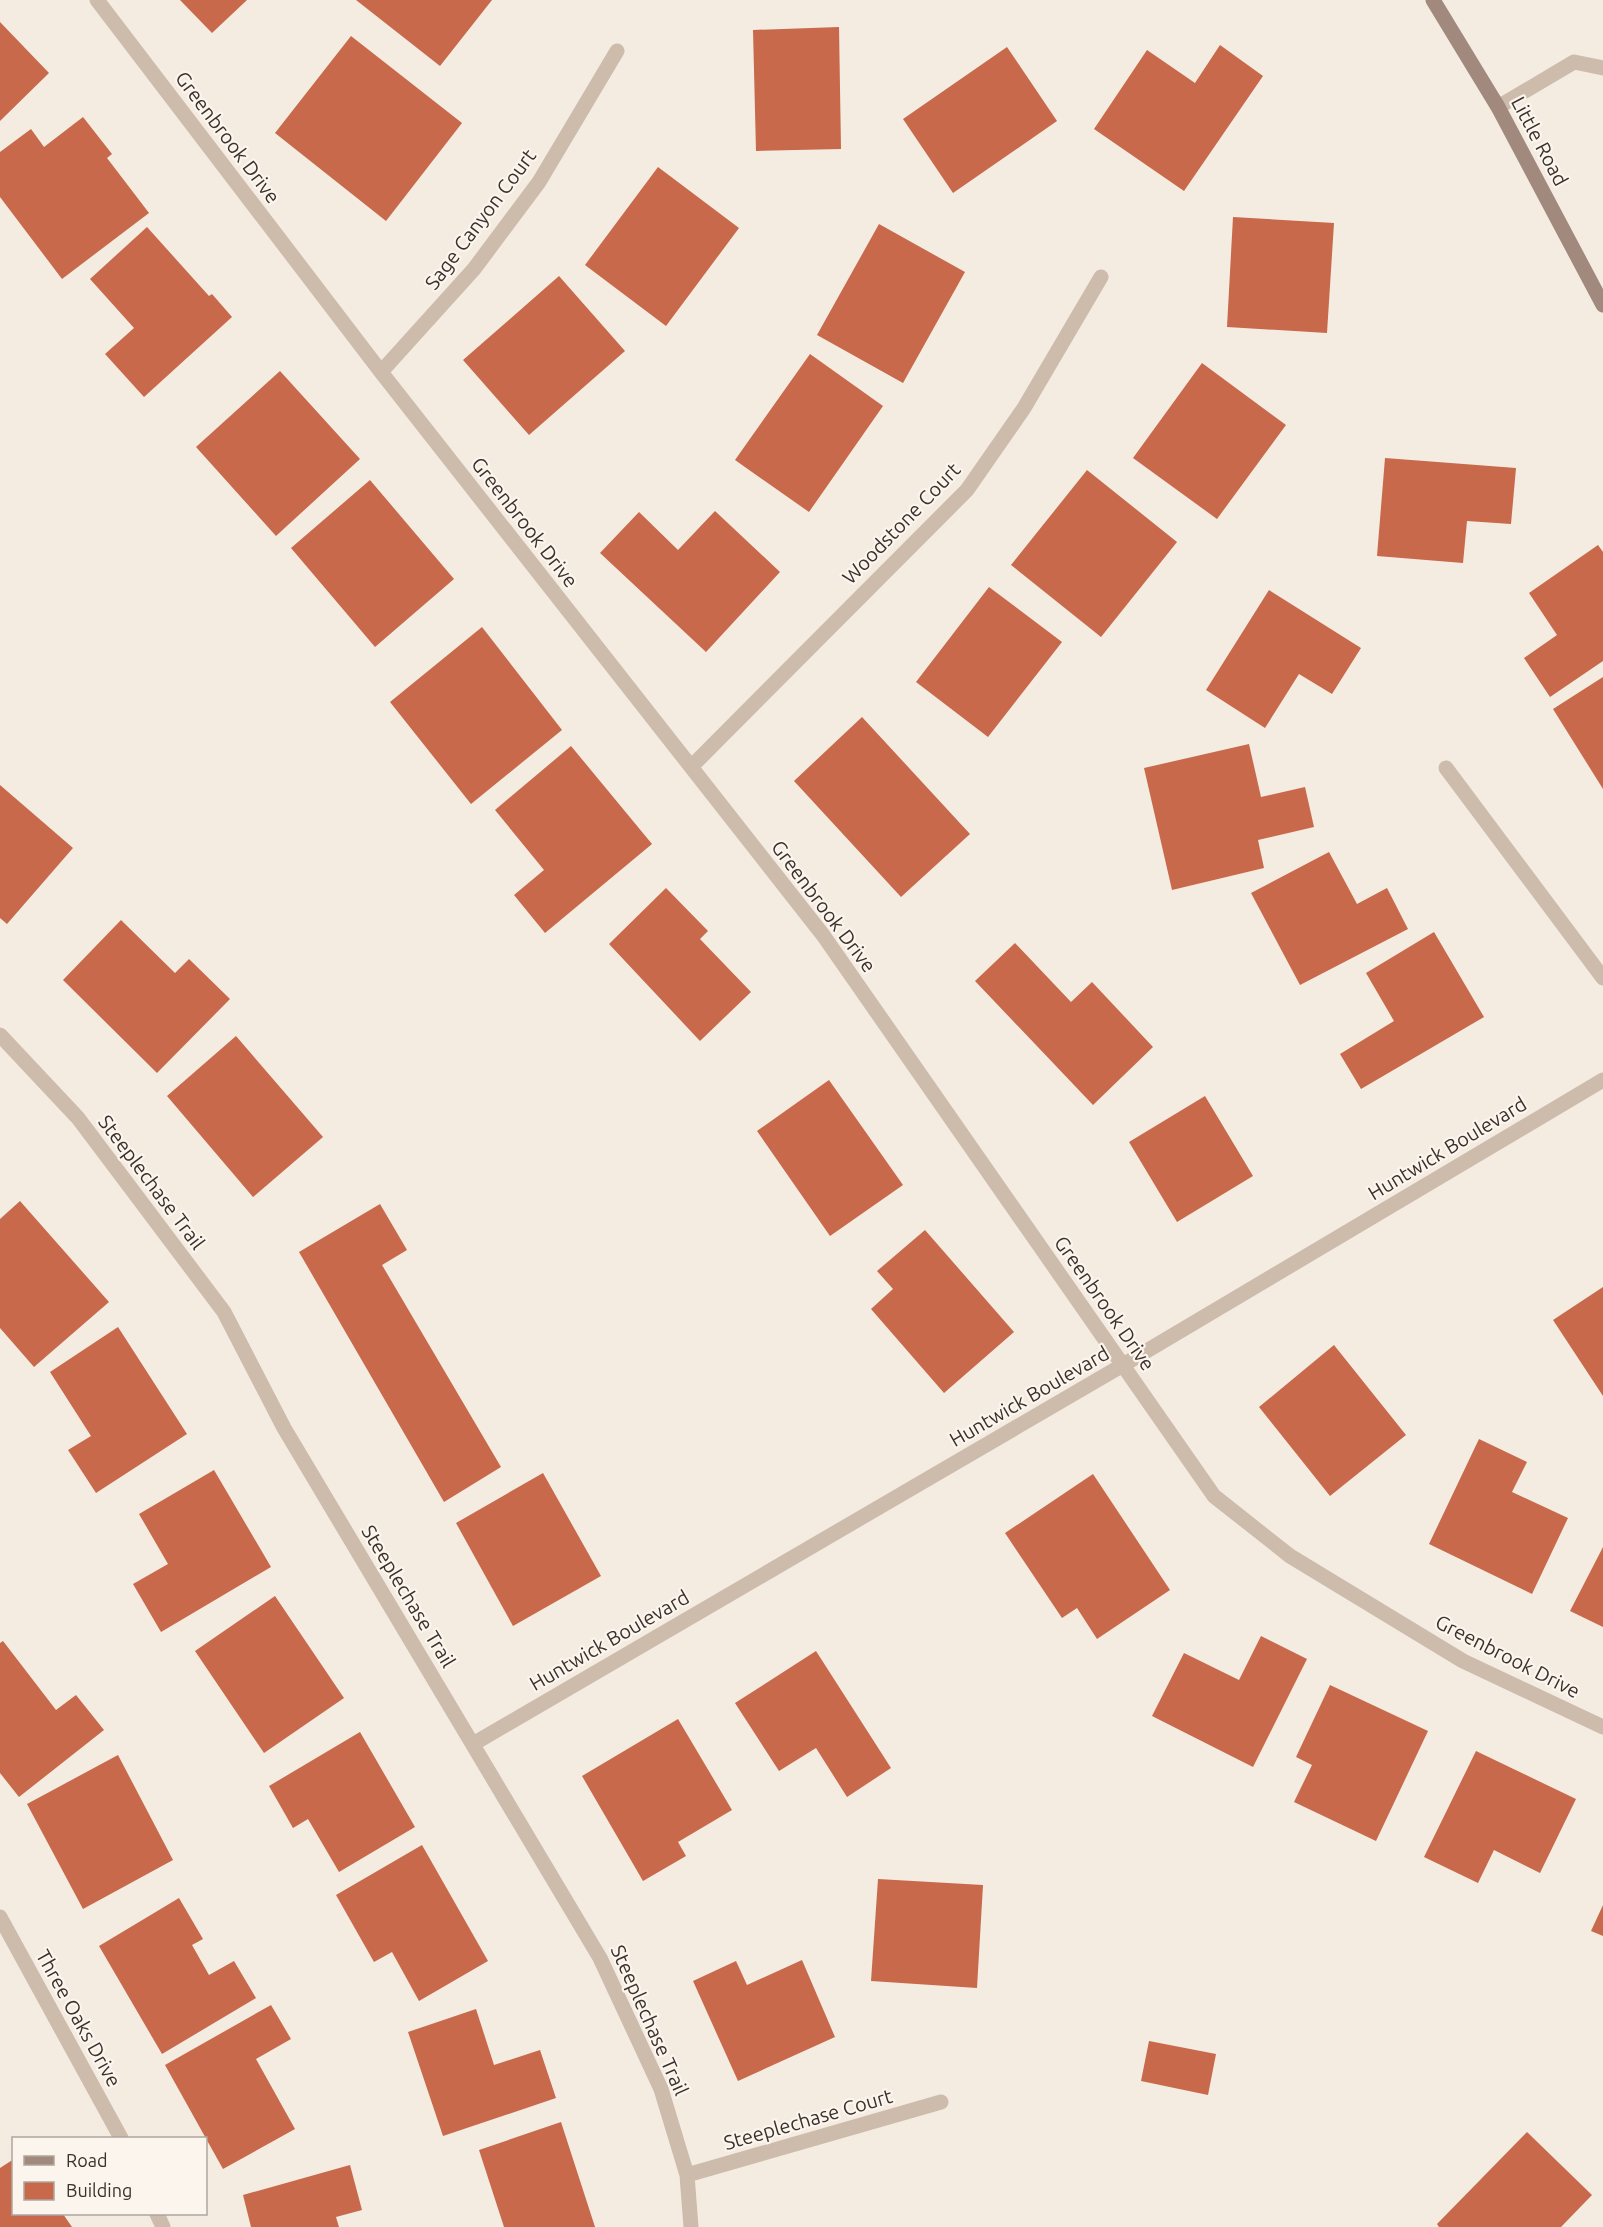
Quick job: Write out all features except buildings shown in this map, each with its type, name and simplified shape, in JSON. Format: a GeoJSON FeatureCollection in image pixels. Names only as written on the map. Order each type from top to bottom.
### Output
{"type":"FeatureCollection","features":[{"type":"Feature","properties":{"kind":"street","name":"Greenbrook Drive"},"geometry":{"type":"LineString","coordinates":[[97,0],[381,372],[823,935],[1214,1496],[1290,1556],[1463,1661],[1603,1727]]}},
{"type":"Feature","properties":{"kind":"street","name":"Little Road"},"geometry":{"type":"LineString","coordinates":[[1433,0],[1498,107],[1603,305]]}},
{"type":"Feature","properties":{"kind":"street","name":"Sage Canyon Court"},"geometry":{"type":"LineString","coordinates":[[381,372],[474,269],[539,182],[617,51]]}},
{"type":"Feature","properties":{"kind":"street"},"geometry":{"type":"LineString","coordinates":[[1498,107],[1574,62],[1603,68]]}},
{"type":"Feature","properties":{"kind":"street","name":"Woodstone Court"},"geometry":{"type":"LineString","coordinates":[[691,766],[967,490],[1024,408],[1101,277]]}},
{"type":"Feature","properties":{"kind":"street"},"geometry":{"type":"LineString","coordinates":[[1446,768],[1603,978]]}},
{"type":"Feature","properties":{"kind":"street","name":"Steeplechase Trail"},"geometry":{"type":"LineString","coordinates":[[0,1035],[78,1118],[224,1312],[284,1428],[600,1958],[661,2089],[687,2175],[691,2227]]}},
{"type":"Feature","properties":{"kind":"street","name":"Huntwick Boulevard"},"geometry":{"type":"LineString","coordinates":[[473,1744],[1123,1365],[1603,1080]]}},
{"type":"Feature","properties":{"kind":"street","name":"Three Oaks Drive"},"geometry":{"type":"LineString","coordinates":[[0,1917],[120,2137]]}},
{"type":"Feature","properties":{"kind":"street","name":"Steeplechase Court"},"geometry":{"type":"LineString","coordinates":[[687,2175],[941,2102]]}}]}
